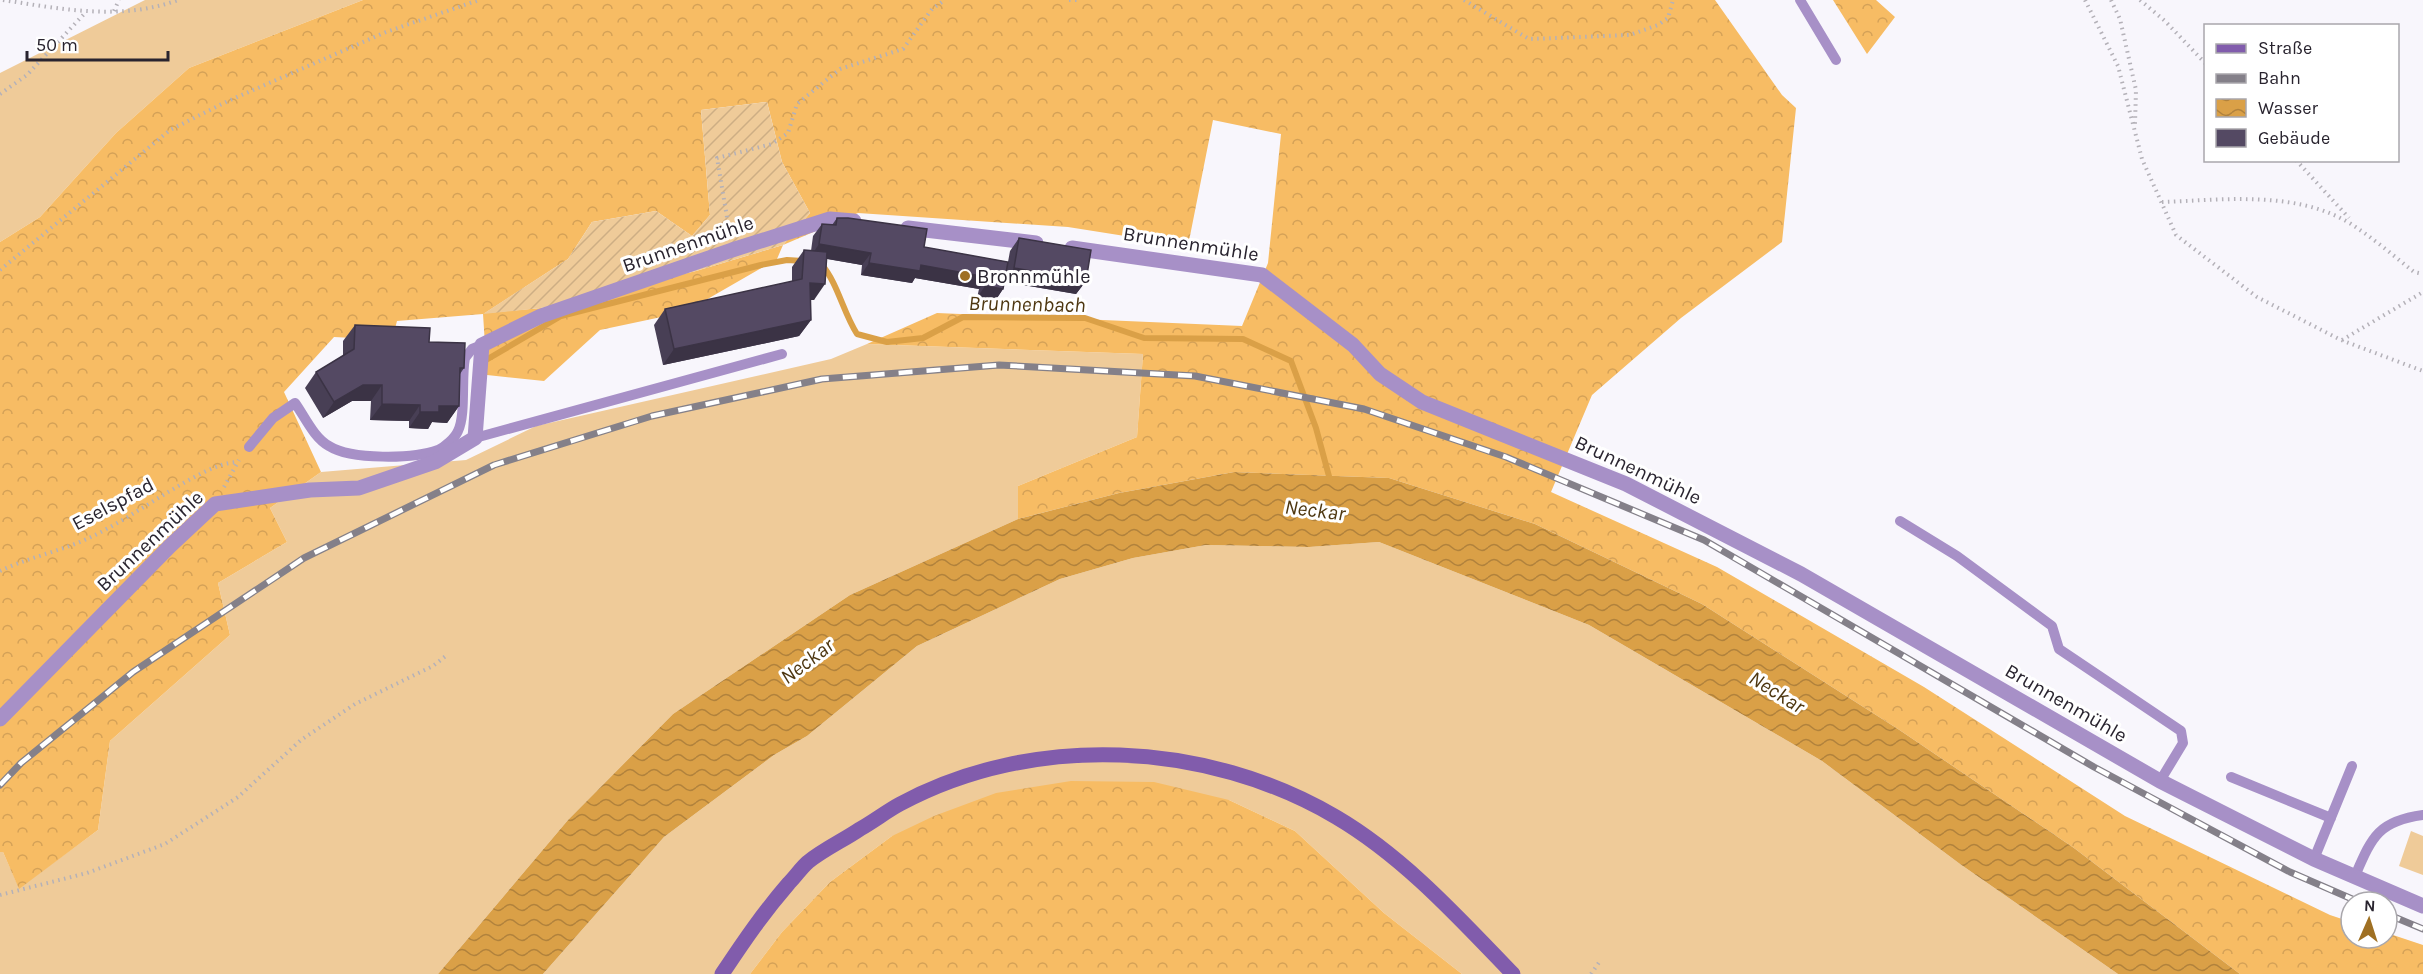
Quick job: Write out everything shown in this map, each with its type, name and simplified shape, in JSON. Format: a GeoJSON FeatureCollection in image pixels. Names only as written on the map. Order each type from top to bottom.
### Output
{"type":"FeatureCollection","features":[{"type":"Feature","properties":{"kind":"main road"},"geometry":{"type":"LineString","coordinates":[[722,974],[760,916],[808,862],[901,803],[954,781],[1019,763],[1071,756],[1122,755],[1168,759],[1237,774],[1294,795],[1337,818],[1377,845],[1420,881],[1512,973]]}},
{"type":"Feature","properties":{"kind":"street","name":"Brunnenmühle"},"geometry":{"type":"LineString","coordinates":[[482,345],[541,316],[732,250],[830,219],[864,223]]}},
{"type":"Feature","properties":{"kind":"street","name":"Brunnenmühle"},"geometry":{"type":"LineString","coordinates":[[898,226],[1263,275],[1353,345],[1380,374],[1422,402],[1626,484],[1801,574],[2160,781],[2314,859],[2423,906]]}},
{"type":"Feature","properties":{"kind":"street"},"geometry":{"type":"LineString","coordinates":[[475,438],[482,345]]}},
{"type":"Feature","properties":{"kind":"street","name":"Brunnenmühle"},"geometry":{"type":"LineString","coordinates":[[0,718],[170,546],[215,504],[310,490],[359,488],[435,462],[475,438]]}},
{"type":"Feature","properties":{"kind":"lane"},"geometry":{"type":"LineString","coordinates":[[1800,0],[1836,60]]}},
{"type":"Feature","properties":{"kind":"lane"},"geometry":{"type":"LineString","coordinates":[[249,447],[273,418],[295,403],[322,442],[339,452],[358,455],[414,455],[440,449],[459,429],[465,358],[472,349],[482,345]]}},
{"type":"Feature","properties":{"kind":"lane"},"geometry":{"type":"LineString","coordinates":[[475,438],[782,354]]}},
{"type":"Feature","properties":{"kind":"lane"},"geometry":{"type":"LineString","coordinates":[[1900,521],[1957,556],[2052,626],[2059,650],[2181,731],[2182,743],[2160,781]]}},
{"type":"Feature","properties":{"kind":"lane"},"geometry":{"type":"LineString","coordinates":[[2314,859],[2352,766]]}},
{"type":"Feature","properties":{"kind":"lane"},"geometry":{"type":"LineString","coordinates":[[2231,777],[2331,818]]}},
{"type":"Feature","properties":{"kind":"lane"},"geometry":{"type":"LineString","coordinates":[[2355,876],[2375,837],[2386,826],[2400,818],[2423,816]]}},
{"type":"Feature","properties":{"kind":"path"},"geometry":{"type":"LineString","coordinates":[[3,0],[85,13],[114,12],[167,4],[178,0]]}},
{"type":"Feature","properties":{"kind":"path"},"geometry":{"type":"LineString","coordinates":[[114,12],[119,0]]}},
{"type":"Feature","properties":{"kind":"path"},"geometry":{"type":"LineString","coordinates":[[0,270],[170,130],[228,100],[386,32],[479,0]]}},
{"type":"Feature","properties":{"kind":"path"},"geometry":{"type":"LineString","coordinates":[[732,250],[717,158],[772,144],[788,133],[797,105],[840,69],[903,49],[932,9],[945,0]]}},
{"type":"Feature","properties":{"kind":"path"},"geometry":{"type":"LineString","coordinates":[[1069,0],[1077,0]]}},
{"type":"Feature","properties":{"kind":"path"},"geometry":{"type":"LineString","coordinates":[[1464,0],[1529,39],[1630,35],[1658,25],[1668,18],[1673,0]]}},
{"type":"Feature","properties":{"kind":"path"},"geometry":{"type":"LineString","coordinates":[[2085,0],[2118,66],[2142,159],[2176,235],[2257,297],[2341,340],[2423,371]]}},
{"type":"Feature","properties":{"kind":"path"},"geometry":{"type":"LineString","coordinates":[[2111,0],[2120,19],[2136,90],[2134,129]]}},
{"type":"Feature","properties":{"kind":"path"},"geometry":{"type":"LineString","coordinates":[[2140,0],[2165,21],[2204,63]]}},
{"type":"Feature","properties":{"kind":"path"},"geometry":{"type":"LineString","coordinates":[[0,94],[27,75],[85,13]]}},
{"type":"Feature","properties":{"kind":"path"},"geometry":{"type":"LineString","coordinates":[[2298,162],[2349,218]]}},
{"type":"Feature","properties":{"kind":"path"},"geometry":{"type":"LineString","coordinates":[[2162,202],[2241,200],[2283,202],[2319,209],[2351,224],[2414,272],[2423,274]]}},
{"type":"Feature","properties":{"kind":"path"},"geometry":{"type":"LineString","coordinates":[[2341,340],[2423,292]]}},
{"type":"Feature","properties":{"kind":"path"},"geometry":{"type":"LineString","coordinates":[[215,504],[249,447]]}},
{"type":"Feature","properties":{"kind":"path","name":"Eselspfad"},"geometry":{"type":"LineString","coordinates":[[0,571],[90,537],[150,501],[224,462],[238,462]]}},
{"type":"Feature","properties":{"kind":"path"},"geometry":{"type":"LineString","coordinates":[[0,896],[87,873],[165,844],[238,797],[301,740],[355,705],[433,666],[447,655]]}},
{"type":"Feature","properties":{"kind":"path"},"geometry":{"type":"LineString","coordinates":[[1591,974],[1600,961]]}},
{"type":"Feature","properties":{"kind":"shaded area"},"geometry":{"type":"Polygon","coordinates":[[[145,0],[363,0],[189,68],[116,133],[40,217],[0,242],[0,73],[145,0]]]}},
{"type":"Feature","properties":{"kind":"shaded area"},"geometry":{"type":"Polygon","coordinates":[[[767,102],[782,162],[810,213],[783,245],[696,271],[541,308],[483,314],[568,259],[592,222],[656,211],[692,236],[710,215],[701,110],[767,102]]]}},
{"type":"Feature","properties":{"kind":"shaded area"},"geometry":{"type":"Polygon","coordinates":[[[867,344],[1143,354],[1137,437],[1018,486],[1018,519],[850,595],[673,714],[568,820],[438,974],[0,974],[0,852],[3,852],[19,888],[98,830],[110,741],[230,635],[218,583],[287,542],[270,508],[321,472],[466,460],[536,426],[831,359],[867,344]]]}},
{"type":"Feature","properties":{"kind":"shaded area"},"geometry":{"type":"Polygon","coordinates":[[[1379,542],[1589,625],[1822,761],[1960,864],[2118,974],[1462,974],[1384,913],[1295,831],[1229,800],[892,836],[830,882],[782,932],[750,974],[543,974],[664,837],[774,755],[807,736],[917,646],[1060,579],[1133,558],[1206,545],[1309,547],[1379,542]]]}},
{"type":"Feature","properties":{"kind":"shaded area"},"geometry":{"type":"Polygon","coordinates":[[[2411,831],[2423,836],[2423,875],[2399,866],[2411,831]]]}},
{"type":"Feature","properties":{"kind":"green space"},"geometry":{"type":"Polygon","coordinates":[[[363,0],[1715,0],[1782,95],[1796,108],[1782,242],[1681,318],[1592,395],[1551,492],[1717,567],[1924,687],[2125,816],[2339,918],[2339,950],[2399,950],[2399,937],[2423,945],[2423,974],[2240,974],[2074,848],[1898,729],[1702,604],[1535,524],[1389,478],[1234,472],[1119,493],[1018,519],[1018,486],[1137,437],[1143,354],[867,344],[937,313],[1242,326],[1268,263],[1281,134],[1213,120],[1188,246],[1068,227],[858,213],[783,245],[777,259],[685,312],[600,330],[544,381],[487,375],[483,314],[397,321],[392,340],[334,337],[284,392],[321,472],[270,508],[287,542],[218,583],[230,635],[110,741],[98,830],[19,889],[3,852],[0,852],[0,242],[40,217],[116,133],[189,68],[363,0]],[[767,102],[701,110],[710,215],[692,236],[656,211],[592,222],[568,259],[485,313],[541,308],[696,271],[783,245],[810,213],[782,162],[767,102]]]}},
{"type":"Feature","properties":{"kind":"green space"},"geometry":{"type":"Polygon","coordinates":[[[1833,0],[1876,0],[1895,17],[1867,54],[1833,0]]]}},
{"type":"Feature","properties":{"kind":"green space"},"geometry":{"type":"Polygon","coordinates":[[[1071,781],[1154,782],[1229,800],[1295,831],[1384,913],[1462,974],[750,974],[782,932],[830,882],[892,836],[934,816],[996,793],[1071,781]]]}},
{"type":"Feature","properties":{"kind":"water","name":"Neckar"},"geometry":{"type":"Polygon","coordinates":[[[1234,472],[1389,478],[1535,524],[1702,604],[1898,729],[2074,848],[2240,974],[2118,974],[1960,864],[1822,761],[1589,625],[1379,542],[1309,547],[1206,545],[1133,558],[1060,579],[917,646],[807,736],[774,755],[664,837],[543,974],[438,974],[568,820],[673,714],[850,595],[1018,519],[1119,493],[1234,472]]]}},
{"type":"Feature","properties":{"kind":"building"},"geometry":{"type":"Polygon","coordinates":[[[837,218],[927,229],[924,247],[1008,262],[1003,289],[985,286],[987,277],[921,265],[920,271],[869,263],[871,253],[819,244],[822,224],[836,225],[837,218]]]}},
{"type":"Feature","properties":{"kind":"building"},"geometry":{"type":"Polygon","coordinates":[[[1019,238],[1091,250],[1086,281],[1014,268],[1019,238]]]}},
{"type":"Feature","properties":{"kind":"building"},"geometry":{"type":"Polygon","coordinates":[[[804,250],[827,252],[825,284],[810,283],[811,320],[674,349],[665,309],[802,279],[804,250]]]}},
{"type":"Feature","properties":{"kind":"building"},"geometry":{"type":"Polygon","coordinates":[[[355,325],[430,328],[429,342],[465,343],[464,368],[460,368],[459,406],[439,406],[439,412],[420,412],[420,405],[382,404],[382,385],[363,385],[334,402],[316,372],[354,349],[355,325]]]}},
{"type":"Feature","properties":{"kind":"waterway","name":"Brunnenbach"},"geometry":{"type":"LineString","coordinates":[[486,360],[561,316],[761,265],[787,260],[803,261]]}},
{"type":"Feature","properties":{"kind":"waterway","name":"Brunnenbach"},"geometry":{"type":"LineString","coordinates":[[822,265],[857,334],[887,342],[923,338],[963,317],[1085,318],[1144,338],[1243,339],[1291,361],[1316,428],[1330,480]]}},
{"type":"Feature","properties":{"kind":"railway"},"geometry":{"type":"LineString","coordinates":[[0,785],[21,763],[133,672],[304,558],[494,465],[652,416],[822,379],[999,365],[1195,376],[1364,409],[1506,457],[1704,540],[2094,767],[2290,872],[2339,893]]}},
{"type":"Feature","properties":{"kind":"railway"},"geometry":{"type":"LineString","coordinates":[[2399,919],[2423,929]]}},
{"type":"Feature","properties":{"kind":"place","name":"Bronnmühle"},"geometry":{"type":"Point","coordinates":[965,276]}}]}
